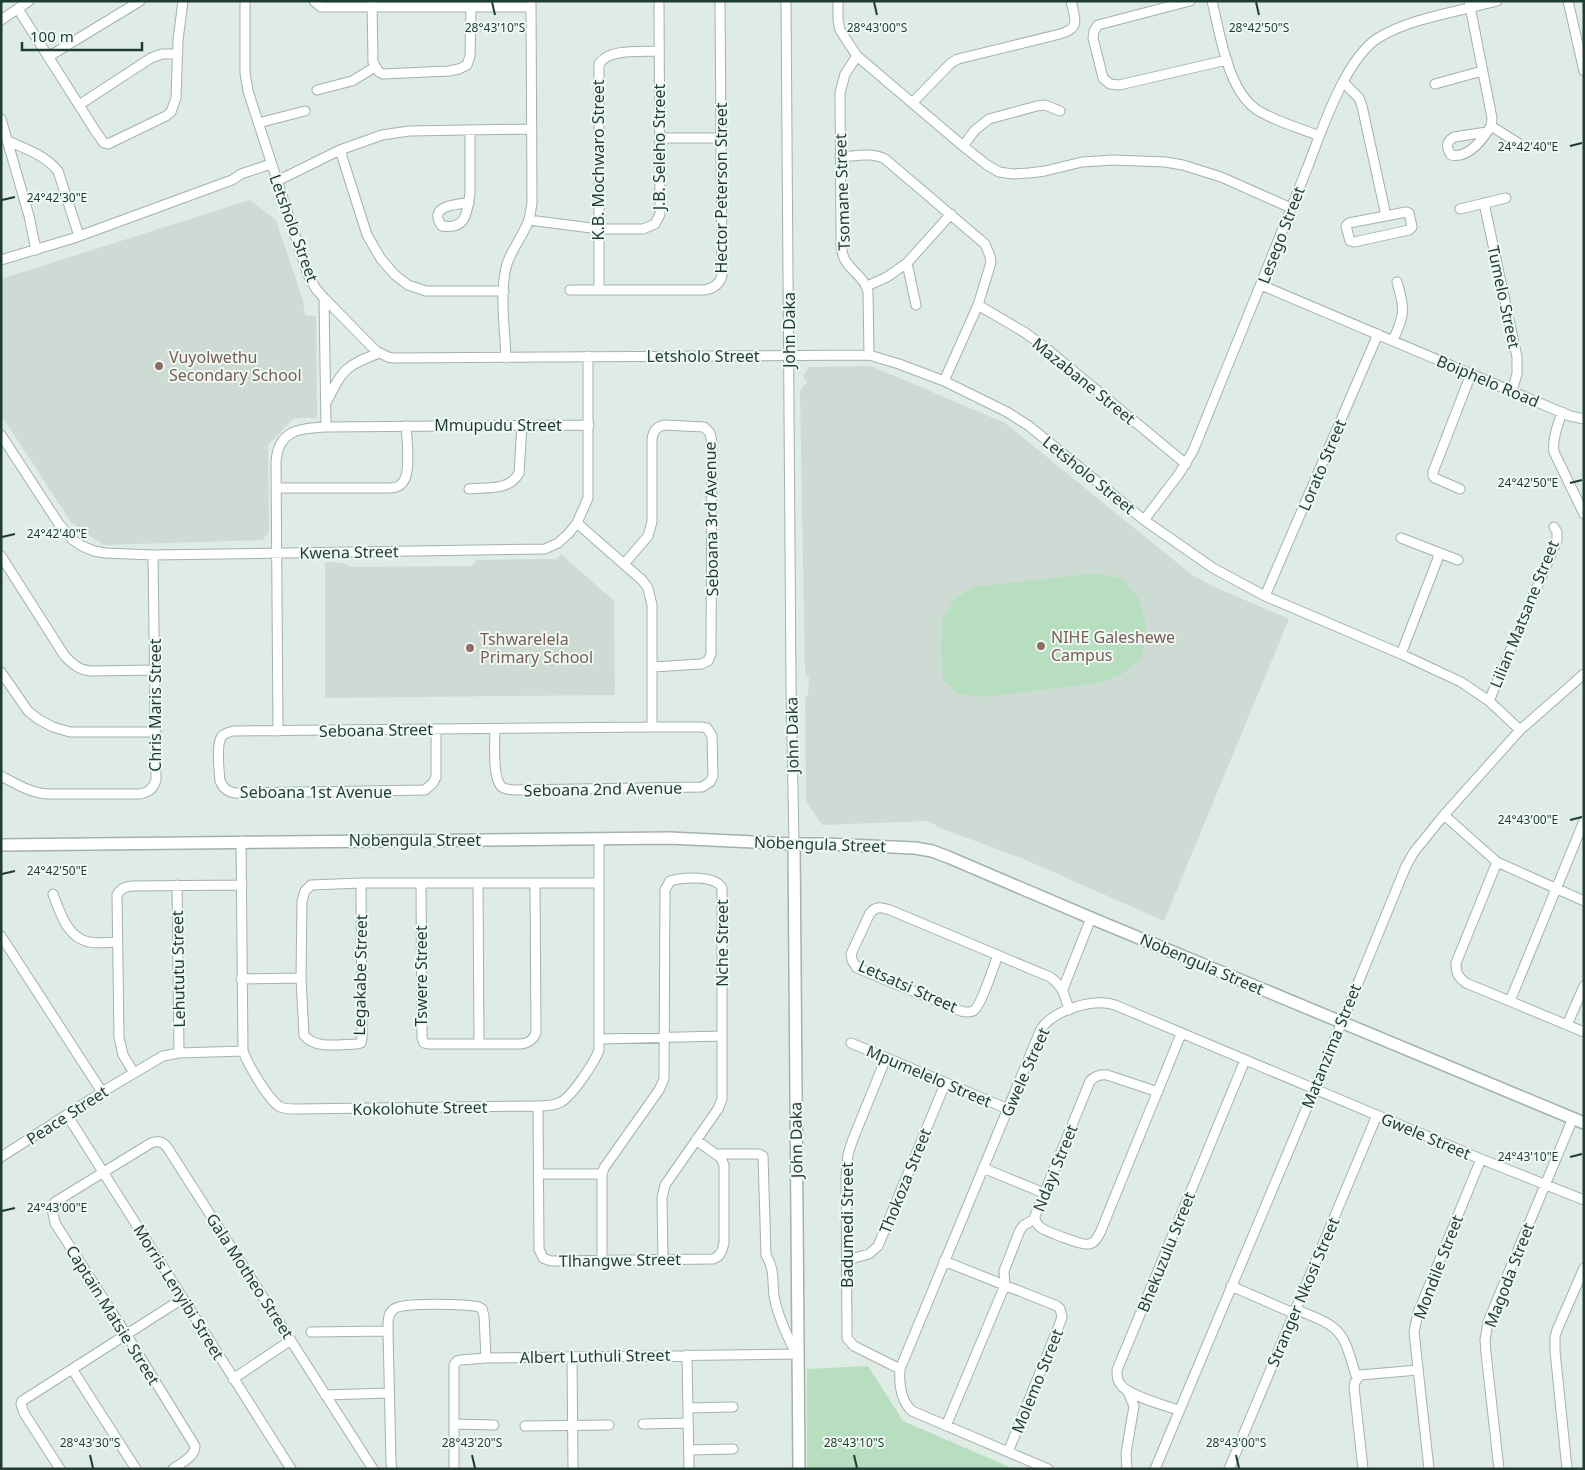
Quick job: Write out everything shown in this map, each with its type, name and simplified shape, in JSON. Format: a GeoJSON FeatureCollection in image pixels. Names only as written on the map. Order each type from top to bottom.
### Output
{"type":"FeatureCollection","features":[{"type":"Feature","properties":{"kind":"street"},"geometry":{"type":"LineString","coordinates":[[48,57],[140,1]]}},
{"type":"Feature","properties":{"kind":"street"},"geometry":{"type":"LineString","coordinates":[[1,20],[23,4],[48,57],[96,132],[104,143],[108,144],[171,112],[176,98],[179,29],[183,1]]}},
{"type":"Feature","properties":{"kind":"street","name":"Letsholo Street"},"geometry":{"type":"LineString","coordinates":[[244,1],[246,82],[250,101],[308,275],[324,298],[379,353],[394,358],[869,355],[899,364],[944,382],[1007,412],[1029,426],[1144,520],[1213,568],[1265,596],[1401,654],[1461,682],[1489,701],[1520,730]]}},
{"type":"Feature","properties":{"kind":"street"},"geometry":{"type":"LineString","coordinates":[[314,1],[322,7],[372,4],[471,8],[531,4],[532,203],[529,220],[507,265],[504,291],[506,358]]}},
{"type":"Feature","properties":{"kind":"street","name":"J.B. Seleho Street"},"geometry":{"type":"LineString","coordinates":[[529,220],[599,228],[642,228],[655,224],[659,218],[660,51],[658,1]]}},
{"type":"Feature","properties":{"kind":"street","name":"Hector Peterson Street"},"geometry":{"type":"LineString","coordinates":[[570,290],[704,290],[710,289],[720,282],[722,276],[720,1]]}},
{"type":"Feature","properties":{"kind":"street","name":"John Daka"},"geometry":{"type":"LineString","coordinates":[[786,1],[799,1469]]}},
{"type":"Feature","properties":{"kind":"street"},"geometry":{"type":"LineString","coordinates":[[838,1],[840,30],[857,56],[963,146],[999,172],[1013,174],[1045,171],[1082,162],[1112,160],[1165,162],[1183,165],[1221,177],[1291,208]]}},
{"type":"Feature","properties":{"kind":"street"},"geometry":{"type":"LineString","coordinates":[[912,103],[951,63],[958,59],[1072,30],[1075,18],[1071,1]]}},
{"type":"Feature","properties":{"kind":"street"},"geometry":{"type":"LineString","coordinates":[[1190,1],[1098,25],[1094,31],[1093,38],[1103,78],[1110,84],[1119,85],[1227,60]]}},
{"type":"Feature","properties":{"kind":"street"},"geometry":{"type":"LineString","coordinates":[[1212,1],[1227,60],[1237,88],[1250,105],[1269,116],[1320,136]]}},
{"type":"Feature","properties":{"kind":"street","name":"Lesego Street"},"geometry":{"type":"LineString","coordinates":[[1144,520],[1186,464],[1193,451],[1320,136],[1343,82],[1357,58],[1378,38],[1411,24],[1469,5],[1497,1]]}},
{"type":"Feature","properties":{"kind":"street"},"geometry":{"type":"LineString","coordinates":[[1568,1],[1584,71]]}},
{"type":"Feature","properties":{"kind":"street"},"geometry":{"type":"LineString","coordinates":[[372,4],[373,56],[375,67],[378,72],[383,74],[449,71],[467,65],[470,56],[471,8]]}},
{"type":"Feature","properties":{"kind":"street"},"geometry":{"type":"LineString","coordinates":[[1469,5],[1492,118],[1489,129],[1518,143]]}},
{"type":"Feature","properties":{"kind":"street","name":"K.B. Mochwaro Street"},"geometry":{"type":"LineString","coordinates":[[599,290],[599,64],[605,56],[615,53],[660,51]]}},
{"type":"Feature","properties":{"kind":"street"},"geometry":{"type":"LineString","coordinates":[[78,105],[151,58],[162,54],[178,54]]}},
{"type":"Feature","properties":{"kind":"street","name":"Tsomane Street"},"geometry":{"type":"LineString","coordinates":[[857,56],[846,74],[840,93],[842,251],[848,265],[867,286]]}},
{"type":"Feature","properties":{"kind":"street"},"geometry":{"type":"LineString","coordinates":[[317,90],[352,81],[375,67]]}},
{"type":"Feature","properties":{"kind":"street"},"geometry":{"type":"LineString","coordinates":[[1435,84],[1482,71]]}},
{"type":"Feature","properties":{"kind":"street"},"geometry":{"type":"LineString","coordinates":[[1343,82],[1359,98],[1362,106],[1386,216]]}},
{"type":"Feature","properties":{"kind":"street"},"geometry":{"type":"LineString","coordinates":[[963,146],[988,119],[1037,106],[1045,105],[1060,110]]}},
{"type":"Feature","properties":{"kind":"street"},"geometry":{"type":"LineString","coordinates":[[258,123],[305,111]]}},
{"type":"Feature","properties":{"kind":"street"},"geometry":{"type":"LineString","coordinates":[[1,119],[36,250]]}},
{"type":"Feature","properties":{"kind":"street"},"geometry":{"type":"LineString","coordinates":[[469,203],[470,130]]}},
{"type":"Feature","properties":{"kind":"street"},"geometry":{"type":"LineString","coordinates":[[276,181],[340,150],[365,140],[397,132],[532,130]]}},
{"type":"Feature","properties":{"kind":"street"},"geometry":{"type":"LineString","coordinates":[[660,138],[721,138]]}},
{"type":"Feature","properties":{"kind":"street"},"geometry":{"type":"LineString","coordinates":[[8,141],[44,157],[58,171],[79,236]]}},
{"type":"Feature","properties":{"kind":"street"},"geometry":{"type":"LineString","coordinates":[[340,150],[367,235],[381,259],[395,275],[408,285],[426,291],[504,291]]}},
{"type":"Feature","properties":{"kind":"street"},"geometry":{"type":"LineString","coordinates":[[840,157],[868,155],[885,159],[985,244],[990,256],[990,269],[978,304],[944,382]]}},
{"type":"Feature","properties":{"kind":"street"},"geometry":{"type":"LineString","coordinates":[[2,257],[36,250],[79,236],[271,164]]}},
{"type":"Feature","properties":{"kind":"street"},"geometry":{"type":"LineString","coordinates":[[1460,209],[1506,198]]}},
{"type":"Feature","properties":{"kind":"street","name":"Tumelo Street"},"geometry":{"type":"LineString","coordinates":[[1484,203],[1516,357],[1517,374],[1512,391]]}},
{"type":"Feature","properties":{"kind":"street"},"geometry":{"type":"LineString","coordinates":[[1408,212],[1411,229],[1354,242],[1350,241],[1347,224],[1386,216],[1408,212]]}},
{"type":"Feature","properties":{"kind":"street"},"geometry":{"type":"LineString","coordinates":[[869,355],[869,302],[867,286],[887,277],[907,263],[951,214]]}},
{"type":"Feature","properties":{"kind":"street"},"geometry":{"type":"LineString","coordinates":[[907,263],[916,305]]}},
{"type":"Feature","properties":{"kind":"street"},"geometry":{"type":"LineString","coordinates":[[1393,340],[1404,312],[1397,282]]}},
{"type":"Feature","properties":{"kind":"street","name":"Boiphelo Road"},"geometry":{"type":"LineString","coordinates":[[1261,285],[1562,412],[1584,419]]}},
{"type":"Feature","properties":{"kind":"street"},"geometry":{"type":"LineString","coordinates":[[324,298],[326,427]]}},
{"type":"Feature","properties":{"kind":"street","name":"Mazabane Street"},"geometry":{"type":"LineString","coordinates":[[978,304],[1042,345],[1186,464]]}},
{"type":"Feature","properties":{"kind":"street","name":"Lorato Street"},"geometry":{"type":"LineString","coordinates":[[1265,596],[1378,334]]}},
{"type":"Feature","properties":{"kind":"street"},"geometry":{"type":"LineString","coordinates":[[326,402],[338,378],[348,367],[379,353]]}},
{"type":"Feature","properties":{"kind":"street","name":"Kwena Street"},"geometry":{"type":"LineString","coordinates":[[1,435],[59,524],[73,540],[94,551],[153,555],[545,549],[558,543],[577,523],[588,498],[588,356]]}},
{"type":"Feature","properties":{"kind":"street"},"geometry":{"type":"LineString","coordinates":[[1460,489],[1435,478],[1433,472],[1471,374]]}},
{"type":"Feature","properties":{"kind":"street"},"geometry":{"type":"LineString","coordinates":[[1562,412],[1554,436],[1554,452],[1584,514]]}},
{"type":"Feature","properties":{"kind":"street"},"geometry":{"type":"LineString","coordinates":[[469,488],[505,486],[511,484],[516,479],[519,473],[522,425]]}},
{"type":"Feature","properties":{"kind":"street","name":"Mmupudu Street"},"geometry":{"type":"LineString","coordinates":[[276,553],[276,456],[281,443],[300,428],[589,425]]}},
{"type":"Feature","properties":{"kind":"street","name":"Seboana 3rd Avenue"},"geometry":{"type":"LineString","coordinates":[[624,564],[651,531],[652,440],[654,432],[659,426],[664,425],[704,426],[710,433],[712,442],[711,654],[708,661],[701,664],[653,667]]}},
{"type":"Feature","properties":{"kind":"street"},"geometry":{"type":"LineString","coordinates":[[276,488],[389,488],[399,486],[406,478],[407,470],[406,426]]}},
{"type":"Feature","properties":{"kind":"street"},"geometry":{"type":"LineString","coordinates":[[577,523],[642,580],[648,588],[652,605],[652,727]]}},
{"type":"Feature","properties":{"kind":"street","name":"Lilian Matsane Street"},"geometry":{"type":"LineString","coordinates":[[1489,701],[1557,540],[1557,532],[1554,527]]}},
{"type":"Feature","properties":{"kind":"street"},"geometry":{"type":"LineString","coordinates":[[1401,538],[1458,560]]}},
{"type":"Feature","properties":{"kind":"street"},"geometry":{"type":"LineString","coordinates":[[276,553],[278,731]]}},
{"type":"Feature","properties":{"kind":"street"},"geometry":{"type":"LineString","coordinates":[[1401,654],[1440,553]]}},
{"type":"Feature","properties":{"kind":"street","name":"Chris Maris Street"},"geometry":{"type":"LineString","coordinates":[[1,776],[38,793],[144,793],[152,789],[156,780],[153,555]]}},
{"type":"Feature","properties":{"kind":"street"},"geometry":{"type":"LineString","coordinates":[[1,556],[64,655],[74,665],[83,670],[91,671],[156,670]]}},
{"type":"Feature","properties":{"kind":"street"},"geometry":{"type":"LineString","coordinates":[[1,672],[28,711],[53,727],[70,732],[156,732]]}},
{"type":"Feature","properties":{"kind":"street","name":"Matanzima Street"},"geometry":{"type":"LineString","coordinates":[[1155,1469],[1406,866],[1414,852],[1444,815],[1520,730],[1584,674]]}},
{"type":"Feature","properties":{"kind":"street","name":"Seboana Street"},"geometry":{"type":"LineString","coordinates":[[278,731],[701,726],[711,732]]}},
{"type":"Feature","properties":{"kind":"street","name":"Seboana 2nd Avenue"},"geometry":{"type":"LineString","coordinates":[[495,729],[497,780],[505,789],[517,790],[702,787],[710,782],[713,776],[711,732]]}},
{"type":"Feature","properties":{"kind":"street","name":"Seboana 1st Avenue"},"geometry":{"type":"LineString","coordinates":[[278,731],[233,731],[224,734],[219,744],[220,781],[222,786],[235,793],[425,790],[433,783],[436,777],[436,730]]}},
{"type":"Feature","properties":{"kind":"street"},"geometry":{"type":"LineString","coordinates":[[1444,815],[1497,862],[1584,901]]}},
{"type":"Feature","properties":{"kind":"street"},"geometry":{"type":"LineString","coordinates":[[1510,1001],[1584,821]]}},
{"type":"Feature","properties":{"kind":"street","name":"Kokolohute Street"},"geometry":{"type":"LineString","coordinates":[[241,841],[243,1051],[249,1066],[274,1102],[284,1108],[538,1106],[556,1104],[567,1097],[594,1061],[599,1050],[599,838]]}},
{"type":"Feature","properties":{"kind":"street","name":"Nobengula Street"},"geometry":{"type":"LineString","coordinates":[[1,845],[669,838],[834,844],[932,851],[1578,1120]]}},
{"type":"Feature","properties":{"kind":"street"},"geometry":{"type":"LineString","coordinates":[[1497,862],[1456,963],[1456,971],[1459,978],[1466,983],[1584,1032]]}},
{"type":"Feature","properties":{"kind":"street","name":"Nche Street"},"geometry":{"type":"LineString","coordinates":[[602,1174],[604,1168],[662,1085],[665,1070],[665,890],[670,881],[684,879],[708,879],[719,883],[722,888],[722,1099],[721,1104],[665,1185],[662,1198],[663,1260]]}},
{"type":"Feature","properties":{"kind":"street","name":"Legakabe Street"},"geometry":{"type":"LineString","coordinates":[[361,883],[362,1039],[361,1042],[319,1044],[306,1038],[303,1026],[302,901],[304,891],[308,887],[314,884],[361,883],[598,883]]}},
{"type":"Feature","properties":{"kind":"street","name":"Tswere Street"},"geometry":{"type":"LineString","coordinates":[[421,883],[422,1041],[428,1044],[526,1043],[534,1038],[536,1033],[535,883]]}},
{"type":"Feature","properties":{"kind":"street"},"geometry":{"type":"LineString","coordinates":[[478,883],[480,1043]]}},
{"type":"Feature","properties":{"kind":"street","name":"Lehututu Street"},"geometry":{"type":"LineString","coordinates":[[176,885],[179,1053]]}},
{"type":"Feature","properties":{"kind":"street"},"geometry":{"type":"LineString","coordinates":[[134,1073],[123,1055],[119,1044],[117,895],[125,887],[132,886],[242,885]]}},
{"type":"Feature","properties":{"kind":"street"},"geometry":{"type":"LineString","coordinates":[[53,894],[62,916],[76,937],[91,942],[117,942]]}},
{"type":"Feature","properties":{"kind":"street","name":"Letsatsi Street"},"geometry":{"type":"LineString","coordinates":[[998,955],[979,1005],[976,1009],[968,1012],[961,1011],[857,968],[852,960],[852,954],[870,913],[877,907],[890,910],[998,955],[1050,977],[1058,982],[1063,989]]}},
{"type":"Feature","properties":{"kind":"street"},"geometry":{"type":"LineString","coordinates":[[1069,1010],[1063,989],[1091,918]]}},
{"type":"Feature","properties":{"kind":"street"},"geometry":{"type":"LineString","coordinates":[[1,936],[102,1092]]}},
{"type":"Feature","properties":{"kind":"street"},"geometry":{"type":"LineString","coordinates":[[241,979],[302,978]]}},
{"type":"Feature","properties":{"kind":"street"},"geometry":{"type":"LineString","coordinates":[[1567,1025],[1584,986]]}},
{"type":"Feature","properties":{"kind":"street","name":"Gwele Street"},"geometry":{"type":"LineString","coordinates":[[1048,1469],[916,1414],[908,1408],[899,1380],[900,1369],[944,1261],[1041,1029],[1048,1020],[1069,1010],[1100,1002],[1108,1003],[1584,1200]]}},
{"type":"Feature","properties":{"kind":"street","name":"Ndayi Street"},"geometry":{"type":"LineString","coordinates":[[1158,1092],[1107,1075],[1093,1078],[1044,1193],[1035,1219],[1036,1223],[1043,1229],[1085,1245],[1094,1242],[1100,1233],[1158,1092],[1181,1034]]}},
{"type":"Feature","properties":{"kind":"street"},"geometry":{"type":"LineString","coordinates":[[600,1039],[722,1036]]}},
{"type":"Feature","properties":{"kind":"street","name":"Mpumelelo Street"},"geometry":{"type":"LineString","coordinates":[[851,1043],[1008,1109]]}},
{"type":"Feature","properties":{"kind":"street","name":"Peace Street"},"geometry":{"type":"LineString","coordinates":[[1,1157],[162,1056],[179,1053],[243,1051]]}},
{"type":"Feature","properties":{"kind":"street","name":"Badumedi Street"},"geometry":{"type":"LineString","coordinates":[[886,1058],[848,1154],[846,1176],[847,1338],[854,1346],[900,1369]]}},
{"type":"Feature","properties":{"kind":"street","name":"Bhekuzulu Street"},"geometry":{"type":"LineString","coordinates":[[1127,1469],[1126,1452],[1134,1406],[1128,1392],[1119,1383],[1117,1370],[1245,1060]]}},
{"type":"Feature","properties":{"kind":"street","name":"Thokoza Street"},"geometry":{"type":"LineString","coordinates":[[847,1260],[869,1254],[878,1246],[945,1084]]}},
{"type":"Feature","properties":{"kind":"street","name":"Tlhangwe Street"},"geometry":{"type":"LineString","coordinates":[[538,1106],[539,1249],[543,1258],[551,1261],[713,1259],[720,1255],[724,1244],[724,1170],[723,1161],[716,1154]]}},
{"type":"Feature","properties":{"kind":"street","name":"Morris Lenyibi Street"},"geometry":{"type":"LineString","coordinates":[[67,1115],[290,1468]]}},
{"type":"Feature","properties":{"kind":"street","name":"Stranger Nkosi Street"},"geometry":{"type":"LineString","coordinates":[[1229,1469],[1377,1115]]}},
{"type":"Feature","properties":{"kind":"street","name":"Magoda Street"},"geometry":{"type":"LineString","coordinates":[[1499,1469],[1486,1353],[1486,1330],[1545,1184],[1578,1120]]}},
{"type":"Feature","properties":{"kind":"street"},"geometry":{"type":"LineString","coordinates":[[696,1140],[716,1154],[759,1154],[762,1156],[766,1255],[771,1264],[774,1297],[782,1325],[797,1354]]}},
{"type":"Feature","properties":{"kind":"street","name":"Gala Motheo Street"},"geometry":{"type":"LineString","coordinates":[[103,1172],[151,1143],[164,1143],[373,1469]]}},
{"type":"Feature","properties":{"kind":"street","name":"Mondile Street"},"geometry":{"type":"LineString","coordinates":[[1429,1469],[1414,1332],[1418,1313],[1482,1159]]}},
{"type":"Feature","properties":{"kind":"street"},"geometry":{"type":"LineString","coordinates":[[983,1168],[1044,1193]]}},
{"type":"Feature","properties":{"kind":"street","name":"Captain Matsie Street"},"geometry":{"type":"LineString","coordinates":[[103,1172],[55,1202],[52,1208],[52,1215],[195,1446],[192,1455],[172,1469]]}},
{"type":"Feature","properties":{"kind":"street"},"geometry":{"type":"LineString","coordinates":[[539,1174],[602,1174],[602,1260]]}},
{"type":"Feature","properties":{"kind":"street"},"geometry":{"type":"LineString","coordinates":[[946,1426],[1005,1285],[1004,1271],[1020,1230],[1024,1225],[1035,1219]]}},
{"type":"Feature","properties":{"kind":"street","name":"Molemo Street"},"geometry":{"type":"LineString","coordinates":[[944,1261],[1057,1306],[1060,1309],[1062,1317],[1008,1452]]}},
{"type":"Feature","properties":{"kind":"street"},"geometry":{"type":"LineString","coordinates":[[1567,1469],[1554,1344],[1557,1330],[1584,1268]]}},
{"type":"Feature","properties":{"kind":"street"},"geometry":{"type":"LineString","coordinates":[[1231,1286],[1335,1328],[1346,1345],[1357,1378]]}},
{"type":"Feature","properties":{"kind":"street"},"geometry":{"type":"LineString","coordinates":[[60,1469],[24,1413],[21,1404],[25,1398],[182,1299]]}},
{"type":"Feature","properties":{"kind":"street"},"geometry":{"type":"LineString","coordinates":[[392,1469],[388,1331],[390,1312],[398,1306],[431,1304],[477,1306],[482,1309],[484,1316],[486,1358]]}},
{"type":"Feature","properties":{"kind":"street"},"geometry":{"type":"LineString","coordinates":[[311,1332],[388,1331]]}},
{"type":"Feature","properties":{"kind":"street"},"geometry":{"type":"LineString","coordinates":[[234,1379],[291,1340]]}},
{"type":"Feature","properties":{"kind":"street","name":"Albert Luthuli Street"},"geometry":{"type":"LineString","coordinates":[[454,1469],[454,1365],[457,1361],[486,1358],[572,1356],[797,1354]]}},
{"type":"Feature","properties":{"kind":"street"},"geometry":{"type":"LineString","coordinates":[[687,1355],[689,1469]]}},
{"type":"Feature","properties":{"kind":"street"},"geometry":{"type":"LineString","coordinates":[[572,1356],[573,1469]]}},
{"type":"Feature","properties":{"kind":"street"},"geometry":{"type":"LineString","coordinates":[[72,1369],[136,1469]]}},
{"type":"Feature","properties":{"kind":"street"},"geometry":{"type":"LineString","coordinates":[[1363,1469],[1354,1387],[1357,1378],[1360,1375],[1366,1374],[1418,1370]]}},
{"type":"Feature","properties":{"kind":"street"},"geometry":{"type":"LineString","coordinates":[[1128,1392],[1178,1410]]}},
{"type":"Feature","properties":{"kind":"street"},"geometry":{"type":"LineString","coordinates":[[325,1395],[389,1393]]}},
{"type":"Feature","properties":{"kind":"street"},"geometry":{"type":"LineString","coordinates":[[688,1408],[733,1407]]}},
{"type":"Feature","properties":{"kind":"street"},"geometry":{"type":"LineString","coordinates":[[644,1424],[688,1423]]}},
{"type":"Feature","properties":{"kind":"street"},"geometry":{"type":"LineString","coordinates":[[454,1424],[494,1425]]}},
{"type":"Feature","properties":{"kind":"street"},"geometry":{"type":"LineString","coordinates":[[525,1426],[609,1425]]}},
{"type":"Feature","properties":{"kind":"street"},"geometry":{"type":"LineString","coordinates":[[689,1450],[733,1449]]}},
{"type":"Feature","properties":{"kind":"shaded area","name":"Vuyolwethu Secondary School"},"geometry":{"type":"Polygon","coordinates":[[[250,200],[276,220],[303,300],[305,315],[316,316],[317,418],[294,418],[268,445],[269,533],[262,540],[103,545],[71,522],[1,415],[1,279],[250,200]]]}},
{"type":"Feature","properties":{"kind":"shaded area","name":"NIHE Galeshewe Campus"},"geometry":{"type":"Polygon","coordinates":[[[871,366],[1005,423],[1191,574],[1212,586],[1289,619],[1164,921],[1026,860],[943,829],[928,821],[822,825],[806,801],[805,699],[808,694],[809,678],[805,673],[800,391],[807,382],[803,376],[809,367],[871,366]]]}},
{"type":"Feature","properties":{"kind":"shaded area","name":"Tshwarelela Primary School"},"geometry":{"type":"Polygon","coordinates":[[[561,554],[614,601],[615,695],[325,698],[325,562],[343,563],[350,567],[471,566],[477,560],[556,559],[561,554]]]}},
{"type":"Feature","properties":{"kind":"green space"},"geometry":{"type":"Polygon","coordinates":[[[1097,573],[1124,579],[1139,600],[1145,620],[1145,643],[1139,661],[1120,675],[1099,683],[984,697],[959,694],[943,680],[941,652],[942,621],[955,598],[975,587],[1097,573]]]}},
{"type":"Feature","properties":{"kind":"green space"},"geometry":{"type":"Polygon","coordinates":[[[868,1366],[903,1421],[1014,1469],[807,1469],[807,1369],[868,1366]]]}},
{"type":"Feature","properties":{"kind":"place","name":"Vuyolwethu Secondary School"},"geometry":{"type":"Point","coordinates":[159,366]}},
{"type":"Feature","properties":{"kind":"place","name":"NIHE Galeshewe Campus"},"geometry":{"type":"Point","coordinates":[1041,646]}},
{"type":"Feature","properties":{"kind":"place","name":"Tshwarelela Primary School"},"geometry":{"type":"Point","coordinates":[470,648]}}]}
